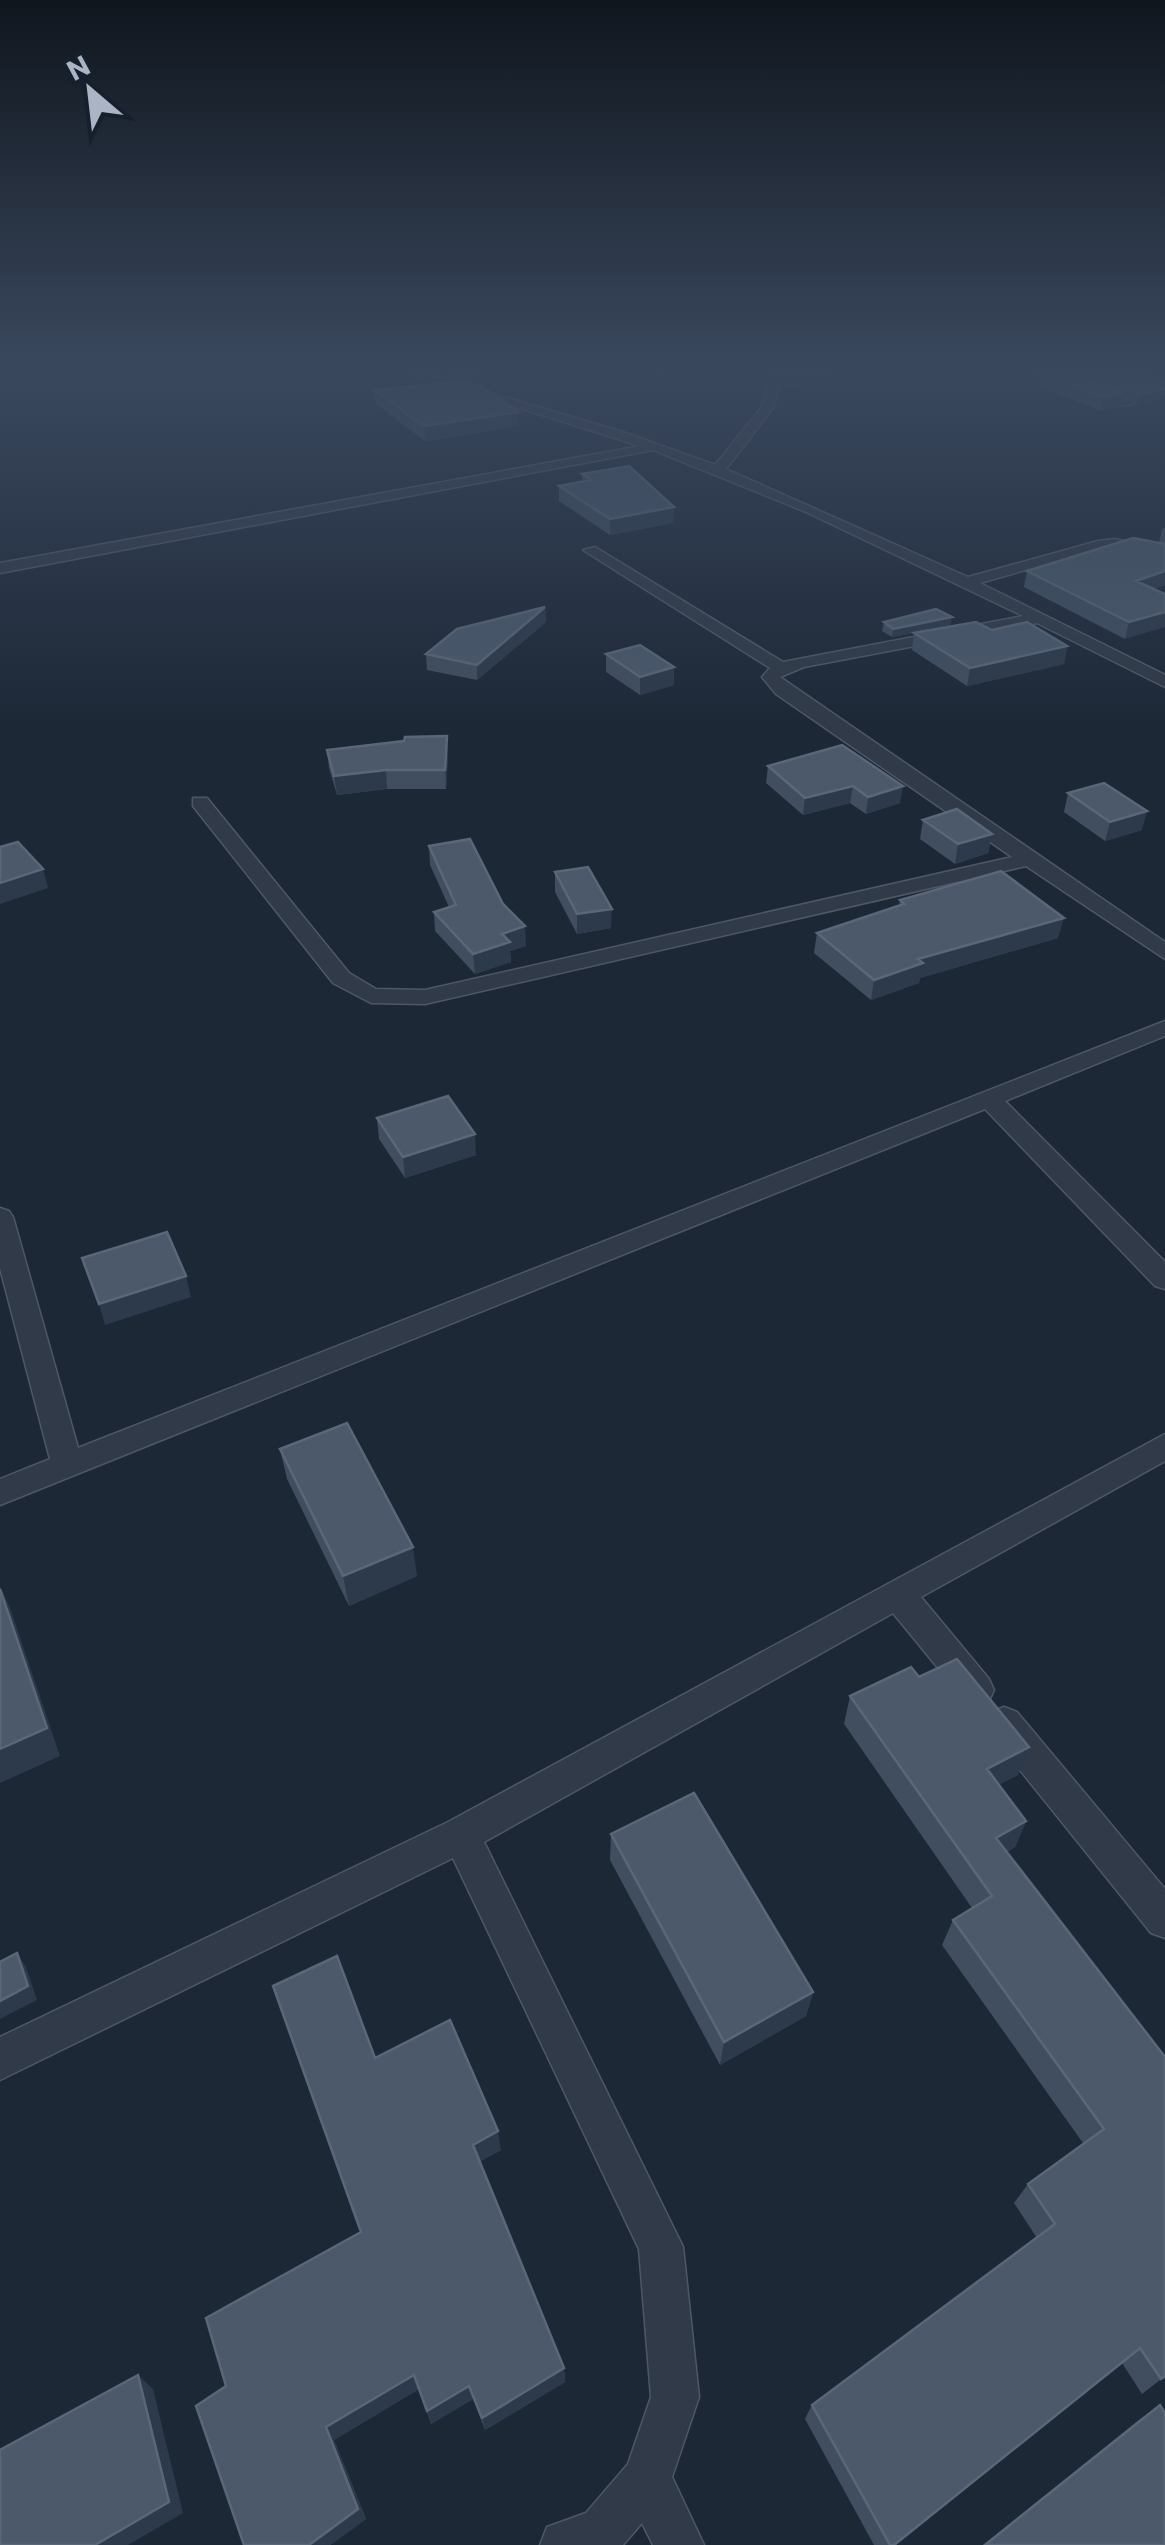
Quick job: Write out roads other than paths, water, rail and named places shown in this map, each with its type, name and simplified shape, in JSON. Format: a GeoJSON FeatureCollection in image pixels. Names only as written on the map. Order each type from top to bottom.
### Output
{"type":"FeatureCollection","features":[{"type":"Feature","properties":{"kind":"street"},"geometry":{"type":"LineString","coordinates":[[0,568],[449,485]]}},
{"type":"Feature","properties":{"kind":"street"},"geometry":{"type":"LineString","coordinates":[[751,485],[966,582],[1165,682]]}},
{"type":"Feature","properties":{"kind":"street"},"geometry":{"type":"LineString","coordinates":[[966,582],[1098,545],[1114,543],[1165,554]]}},
{"type":"Feature","properties":{"kind":"street"},"geometry":{"type":"LineString","coordinates":[[590,550],[781,668]]}},
{"type":"Feature","properties":{"kind":"street"},"geometry":{"type":"LineString","coordinates":[[1038,618],[781,668],[770,677],[782,690],[1165,952]]}},
{"type":"Feature","properties":{"kind":"street"},"geometry":{"type":"LineString","coordinates":[[200,802],[341,978],[372,996],[425,998],[1029,859]]}},
{"type":"Feature","properties":{"kind":"street"},"geometry":{"type":"LineString","coordinates":[[0,1492],[1165,1028]]}},
{"type":"Feature","properties":{"kind":"street"},"geometry":{"type":"LineString","coordinates":[[988,1098],[1165,1279]]}},
{"type":"Feature","properties":{"kind":"street"},"geometry":{"type":"LineString","coordinates":[[0,1217],[67,1465]]}},
{"type":"Feature","properties":{"kind":"street"},"geometry":{"type":"LineString","coordinates":[[0,2059],[461,1835],[1165,1446]]}},
{"type":"Feature","properties":{"kind":"street"},"geometry":{"type":"LineString","coordinates":[[898,1594],[1165,1919]]}},
{"type":"Feature","properties":{"kind":"street"},"geometry":{"type":"LineString","coordinates":[[461,1835],[661,2247],[676,2397],[647,2480],[602,2532],[565,2545]]}},
{"type":"Feature","properties":{"kind":"street"},"geometry":{"type":"LineString","coordinates":[[647,2480],[679,2545]]}}]}
